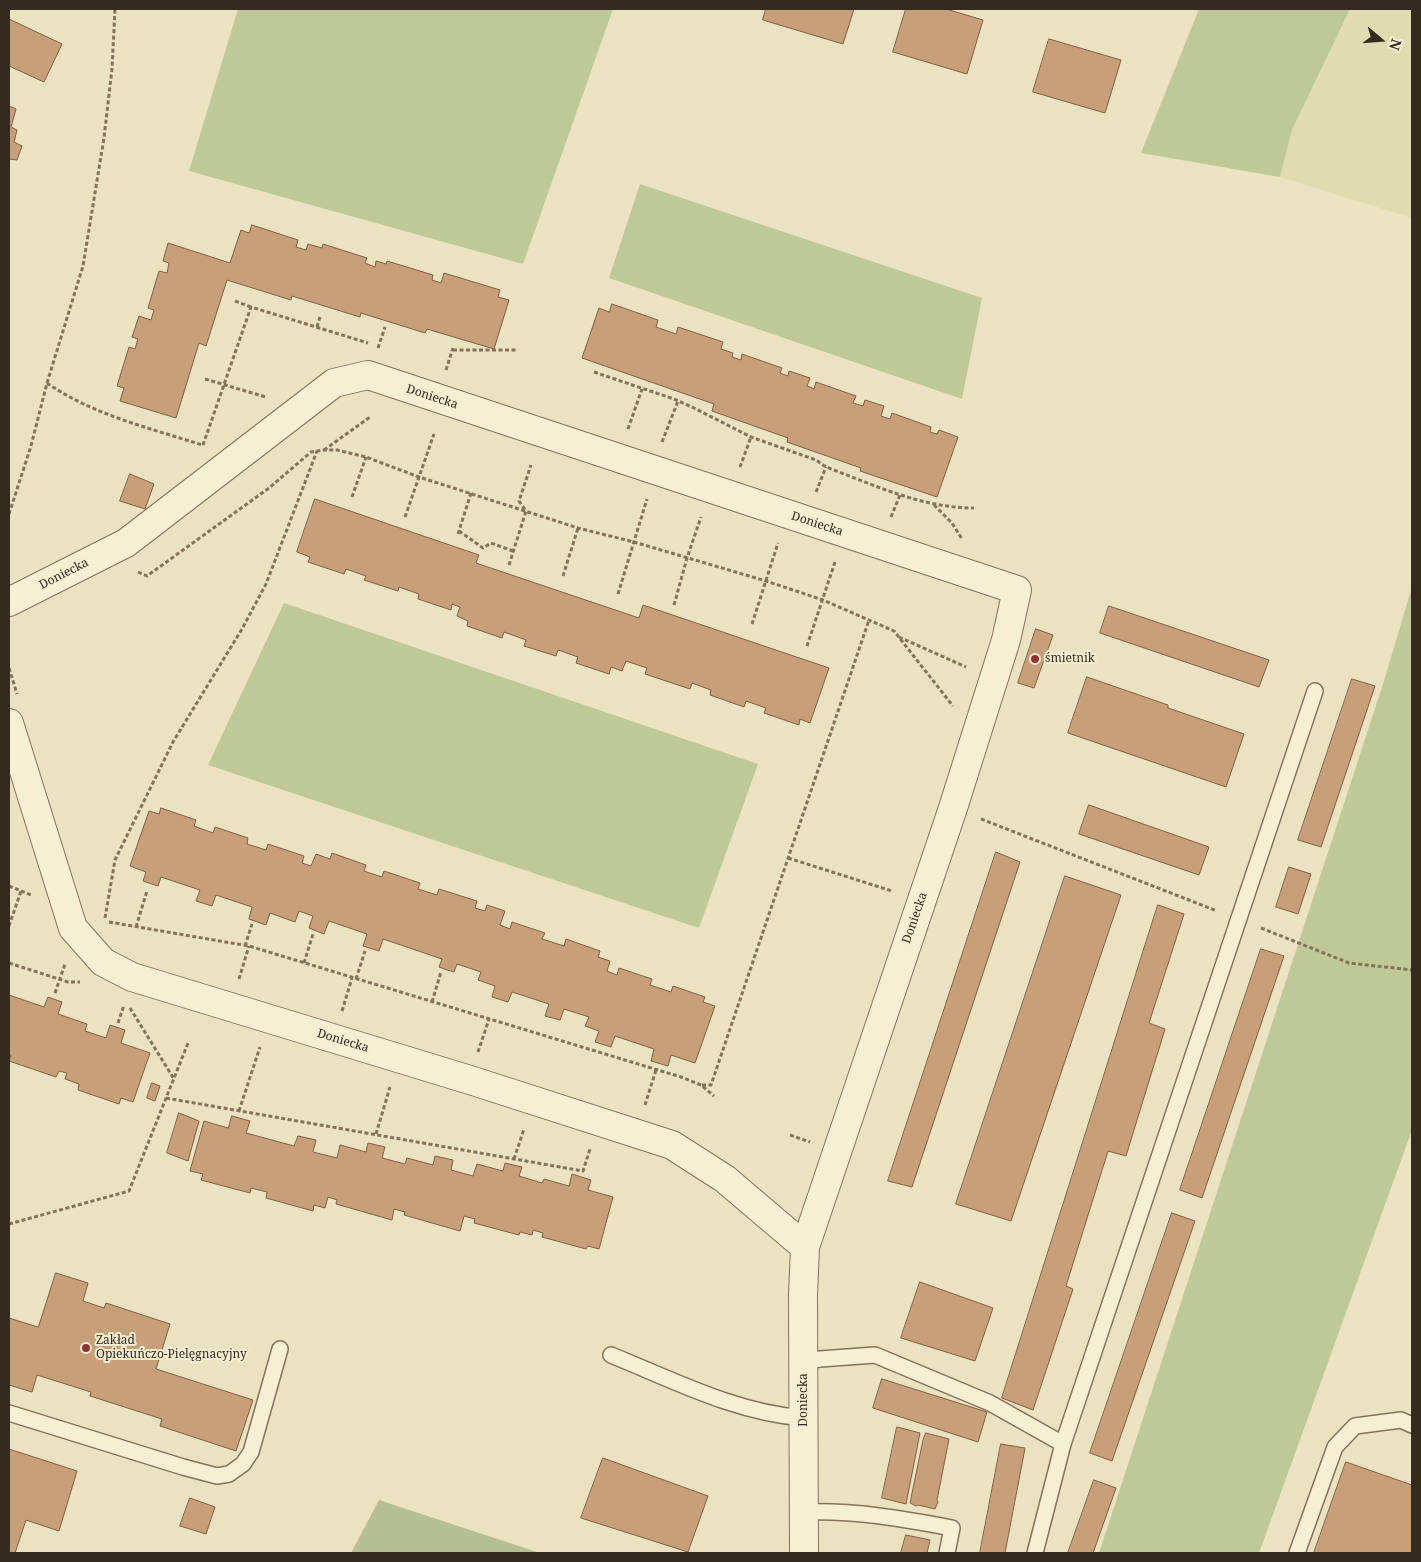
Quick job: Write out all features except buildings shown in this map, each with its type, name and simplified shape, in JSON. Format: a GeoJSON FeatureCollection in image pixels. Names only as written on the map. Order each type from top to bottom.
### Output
{"type":"FeatureCollection","features":[{"type":"Feature","properties":{"kind":"street","name":"Doniecka"},"geometry":{"type":"LineString","coordinates":[[9,602],[126,543],[334,383],[368,375],[658,458],[711,488],[1017,590],[1006,640],[953,808],[805,1247],[803,1295],[804,1553]]}},
{"type":"Feature","properties":{"kind":"street","name":"Doniecka"},"geometry":{"type":"LineString","coordinates":[[9,723],[73,928],[103,962],[132,976],[460,1077],[672,1145],[726,1179],[805,1247]]}},
{"type":"Feature","properties":{"kind":"lane"},"geometry":{"type":"LineString","coordinates":[[1035,1553],[1063,1444],[1315,691]]}},
{"type":"Feature","properties":{"kind":"lane"},"geometry":{"type":"LineString","coordinates":[[9,1413],[183,1467],[217,1476],[229,1474],[243,1464],[251,1452],[280,1349]]}},
{"type":"Feature","properties":{"kind":"lane"},"geometry":{"type":"LineString","coordinates":[[611,1355],[739,1406],[782,1416],[804,1418]]}},
{"type":"Feature","properties":{"kind":"lane"},"geometry":{"type":"LineString","coordinates":[[803,1362],[820,1358],[874,1355],[990,1402],[1063,1444]]}},
{"type":"Feature","properties":{"kind":"lane"},"geometry":{"type":"LineString","coordinates":[[1297,1553],[1336,1447],[1355,1426],[1401,1420],[1412,1425]]}},
{"type":"Feature","properties":{"kind":"lane"},"geometry":{"type":"LineString","coordinates":[[804,1512],[896,1517],[952,1528],[947,1553]]}},
{"type":"Feature","properties":{"kind":"path"},"geometry":{"type":"LineString","coordinates":[[9,514],[31,446],[47,383],[82,266],[104,138],[112,69],[115,9]]}},
{"type":"Feature","properties":{"kind":"path"},"geometry":{"type":"LineString","coordinates":[[235,301],[378,347]]}},
{"type":"Feature","properties":{"kind":"path"},"geometry":{"type":"LineString","coordinates":[[200,453],[251,306]]}},
{"type":"Feature","properties":{"kind":"path"},"geometry":{"type":"LineString","coordinates":[[316,327],[320,317]]}},
{"type":"Feature","properties":{"kind":"path"},"geometry":{"type":"LineString","coordinates":[[376,353],[385,328]]}},
{"type":"Feature","properties":{"kind":"path"},"geometry":{"type":"LineString","coordinates":[[444,374],[453,349],[517,350]]}},
{"type":"Feature","properties":{"kind":"path"},"geometry":{"type":"LineString","coordinates":[[594,372],[678,401],[751,437],[816,460],[826,467],[900,494],[934,505],[952,508],[974,508]]}},
{"type":"Feature","properties":{"kind":"path"},"geometry":{"type":"LineString","coordinates":[[205,379],[274,400]]}},
{"type":"Feature","properties":{"kind":"path"},"geometry":{"type":"LineString","coordinates":[[47,383],[64,395],[129,422],[202,445]]}},
{"type":"Feature","properties":{"kind":"path"},"geometry":{"type":"LineString","coordinates":[[626,432],[642,389]]}},
{"type":"Feature","properties":{"kind":"path"},"geometry":{"type":"LineString","coordinates":[[618,594],[658,458],[678,401]]}},
{"type":"Feature","properties":{"kind":"path"},"geometry":{"type":"LineString","coordinates":[[324,450],[370,417]]}},
{"type":"Feature","properties":{"kind":"path"},"geometry":{"type":"LineString","coordinates":[[405,517],[434,434]]}},
{"type":"Feature","properties":{"kind":"path"},"geometry":{"type":"LineString","coordinates":[[739,471],[751,437]]}},
{"type":"Feature","properties":{"kind":"path"},"geometry":{"type":"LineString","coordinates":[[131,569],[146,576],[269,488],[311,452],[337,450],[366,457],[419,477],[578,528],[634,542],[766,581],[822,600],[894,631],[954,707]]}},
{"type":"Feature","properties":{"kind":"path"},"geometry":{"type":"LineString","coordinates":[[317,451],[266,584],[242,629],[173,742],[115,860],[102,921],[245,946],[701,1085],[711,1085],[869,620]]}},
{"type":"Feature","properties":{"kind":"path"},"geometry":{"type":"LineString","coordinates":[[352,497],[366,457]]}},
{"type":"Feature","properties":{"kind":"path"},"geometry":{"type":"LineString","coordinates":[[526,511],[519,501],[531,465]]}},
{"type":"Feature","properties":{"kind":"path"},"geometry":{"type":"LineString","coordinates":[[814,497],[826,467]]}},
{"type":"Feature","properties":{"kind":"path"},"geometry":{"type":"LineString","coordinates":[[674,605],[687,558],[711,488]]}},
{"type":"Feature","properties":{"kind":"path"},"geometry":{"type":"LineString","coordinates":[[471,493],[458,532],[483,548],[491,543],[513,550]]}},
{"type":"Feature","properties":{"kind":"path"},"geometry":{"type":"LineString","coordinates":[[889,521],[900,494]]}},
{"type":"Feature","properties":{"kind":"path"},"geometry":{"type":"LineString","coordinates":[[934,505],[952,523],[965,544]]}},
{"type":"Feature","properties":{"kind":"path"},"geometry":{"type":"LineString","coordinates":[[509,565],[526,511]]}},
{"type":"Feature","properties":{"kind":"path"},"geometry":{"type":"LineString","coordinates":[[563,576],[578,528]]}},
{"type":"Feature","properties":{"kind":"path"},"geometry":{"type":"LineString","coordinates":[[752,624],[780,536]]}},
{"type":"Feature","properties":{"kind":"path"},"geometry":{"type":"LineString","coordinates":[[807,646],[838,555]]}},
{"type":"Feature","properties":{"kind":"path"},"geometry":{"type":"LineString","coordinates":[[898,637],[974,670]]}},
{"type":"Feature","properties":{"kind":"path"},"geometry":{"type":"LineString","coordinates":[[953,808],[1349,963],[1412,970]]}},
{"type":"Feature","properties":{"kind":"path"},"geometry":{"type":"LineString","coordinates":[[788,858],[899,894]]}},
{"type":"Feature","properties":{"kind":"path"},"geometry":{"type":"LineString","coordinates":[[9,926],[21,891]]}},
{"type":"Feature","properties":{"kind":"path"},"geometry":{"type":"LineString","coordinates":[[136,927],[147,891]]}},
{"type":"Feature","properties":{"kind":"path"},"geometry":{"type":"LineString","coordinates":[[245,946],[252,924]]}},
{"type":"Feature","properties":{"kind":"path"},"geometry":{"type":"LineString","coordinates":[[304,963],[312,934]]}},
{"type":"Feature","properties":{"kind":"path"},"geometry":{"type":"LineString","coordinates":[[356,979],[365,951]]}},
{"type":"Feature","properties":{"kind":"path"},"geometry":{"type":"LineString","coordinates":[[56,993],[66,961]]}},
{"type":"Feature","properties":{"kind":"path"},"geometry":{"type":"LineString","coordinates":[[9,963],[68,982],[86,982]]}},
{"type":"Feature","properties":{"kind":"path"},"geometry":{"type":"LineString","coordinates":[[432,1002],[441,972]]}},
{"type":"Feature","properties":{"kind":"path"},"geometry":{"type":"LineString","coordinates":[[118,1023],[126,1001],[136,1005]]}},
{"type":"Feature","properties":{"kind":"path"},"geometry":{"type":"LineString","coordinates":[[239,1111],[262,1041]]}},
{"type":"Feature","properties":{"kind":"path"},"geometry":{"type":"LineString","coordinates":[[9,1224],[129,1191],[188,1043]]}},
{"type":"Feature","properties":{"kind":"path"},"geometry":{"type":"LineString","coordinates":[[636,1133],[656,1070]]}},
{"type":"Feature","properties":{"kind":"path"},"geometry":{"type":"LineString","coordinates":[[376,1134],[392,1082]]}},
{"type":"Feature","properties":{"kind":"path"},"geometry":{"type":"LineString","coordinates":[[701,1085],[714,1096]]}},
{"type":"Feature","properties":{"kind":"path"},"geometry":{"type":"LineString","coordinates":[[166,1098],[583,1171],[591,1146]]}},
{"type":"Feature","properties":{"kind":"path"},"geometry":{"type":"LineString","coordinates":[[514,1159],[525,1125]]}},
{"type":"Feature","properties":{"kind":"path"},"geometry":{"type":"LineString","coordinates":[[790,1135],[815,1144]]}},
{"type":"Feature","properties":{"kind":"shaded area"},"geometry":{"type":"Polygon","coordinates":[[[1350,9],[1412,9],[1412,218],[1280,177],[1292,130],[1350,9]]]}},
{"type":"Feature","properties":{"kind":"green space"},"geometry":{"type":"Polygon","coordinates":[[[238,9],[613,9],[523,264],[189,171],[238,9]]]}},
{"type":"Feature","properties":{"kind":"green space"},"geometry":{"type":"Polygon","coordinates":[[[1199,9],[1350,9],[1292,130],[1280,177],[1141,153],[1199,9]]]}},
{"type":"Feature","properties":{"kind":"green space"},"geometry":{"type":"Polygon","coordinates":[[[640,184],[982,298],[962,399],[609,278],[640,184]]]}},
{"type":"Feature","properties":{"kind":"green space"},"geometry":{"type":"Polygon","coordinates":[[[1412,587],[1412,1130],[1259,1553],[1099,1553],[1383,684],[1412,587]]]}},
{"type":"Feature","properties":{"kind":"green space"},"geometry":{"type":"Polygon","coordinates":[[[284,603],[758,764],[699,928],[208,765],[284,603]]]}},
{"type":"Feature","properties":{"kind":"green space"},"geometry":{"type":"Polygon","coordinates":[[[379,1500],[540,1553],[351,1553],[379,1500]]]}},
{"type":"Feature","properties":{"kind":"place","name":"śmietnik"},"geometry":{"type":"Point","coordinates":[1035,659]}},
{"type":"Feature","properties":{"kind":"place","name":"Zakład Opiekuńczo-Pielęgnacyjny"},"geometry":{"type":"Point","coordinates":[86,1348]}}]}
